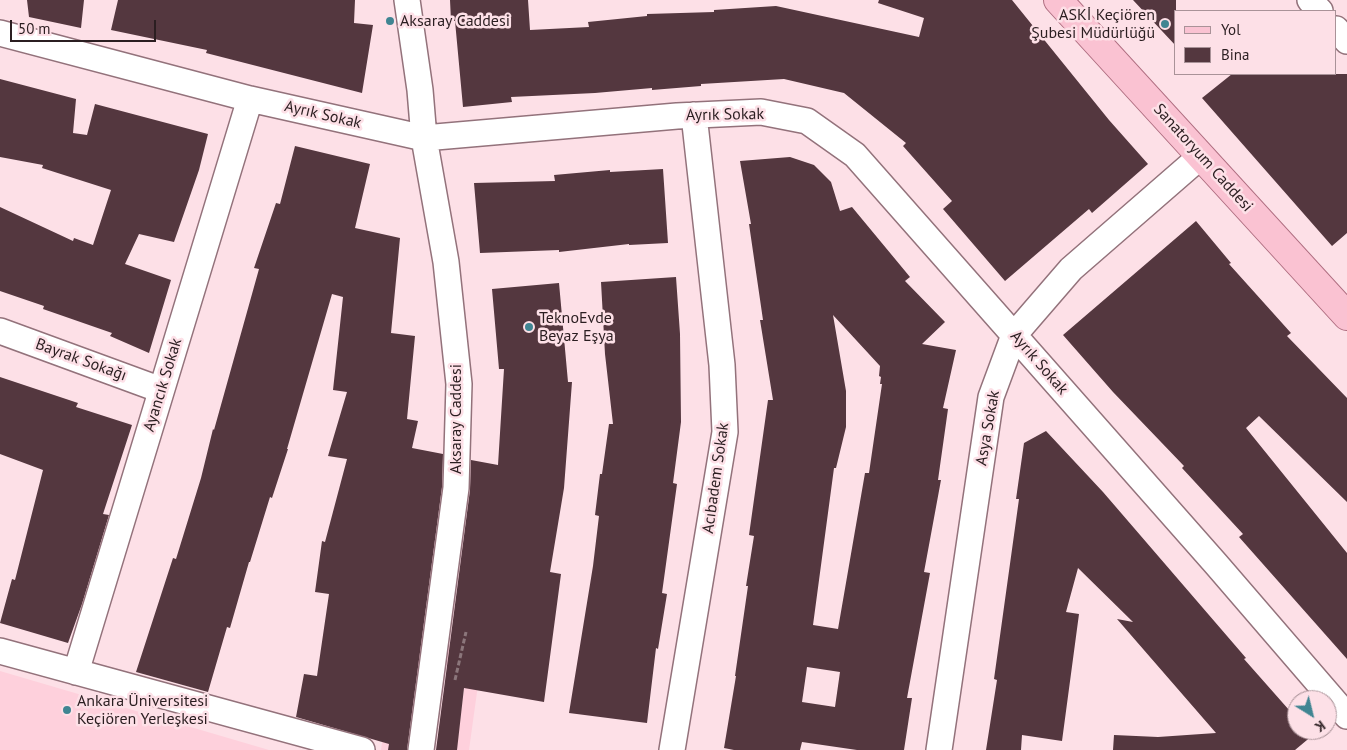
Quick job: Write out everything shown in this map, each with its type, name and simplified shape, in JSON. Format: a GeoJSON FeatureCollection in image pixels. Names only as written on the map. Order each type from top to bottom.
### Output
{"type":"FeatureCollection","features":[{"type":"Feature","properties":{"kind":"main road","name":"Sanatoryum Caddesi"},"geometry":{"type":"LineString","coordinates":[[1058,0],[1347,316]]}},
{"type":"Feature","properties":{"kind":"street","name":"Aksaray Caddesi"},"geometry":{"type":"LineString","coordinates":[[407,0],[420,90],[424,138],[446,262],[459,384],[456,488],[421,750]]}},
{"type":"Feature","properties":{"kind":"street"},"geometry":{"type":"LineString","coordinates":[[1310,0],[1319,10]]}},
{"type":"Feature","properties":{"kind":"street"},"geometry":{"type":"LineString","coordinates":[[1337,30],[1347,41]]}},
{"type":"Feature","properties":{"kind":"street","name":"Ayrık Sokak"},"geometry":{"type":"LineString","coordinates":[[0,33],[250,99],[424,138],[694,115],[761,112],[807,121],[855,155],[1210,557],[1347,716]]}},
{"type":"Feature","properties":{"kind":"street","name":"Ayancık Sokak"},"geometry":{"type":"LineString","coordinates":[[76,672],[250,99]]}},
{"type":"Feature","properties":{"kind":"street","name":"Acıbadem Sokak"},"geometry":{"type":"LineString","coordinates":[[672,750],[725,432],[722,364],[694,115]]}},
{"type":"Feature","properties":{"kind":"street","name":"Asya Sokak"},"geometry":{"type":"LineString","coordinates":[[939,750],[991,397],[1014,335],[1071,269],[1201,156]]}},
{"type":"Feature","properties":{"kind":"street","name":"Bayrak Sokağı"},"geometry":{"type":"LineString","coordinates":[[0,331],[161,390]]}},
{"type":"Feature","properties":{"kind":"street"},"geometry":{"type":"LineString","coordinates":[[0,651],[362,750]]}},
{"type":"Feature","properties":{"kind":"path"},"geometry":{"type":"LineString","coordinates":[[453,688],[466,632]]}},
{"type":"Feature","properties":{"kind":"shaded area"},"geometry":{"type":"Polygon","coordinates":[[[399,616],[408,639],[470,647],[486,627],[469,750],[456,750],[467,668],[437,664],[437,679],[416,681],[393,750],[381,750],[399,616]]]}},
{"type":"Feature","properties":{"kind":"shaded area","name":"Ankara Üniversitesi Keçiören Yerleşkesi"},"geometry":{"type":"Polygon","coordinates":[[[0,671],[269,750],[0,750],[0,671]]]}},
{"type":"Feature","properties":{"kind":"building"},"geometry":{"type":"Polygon","coordinates":[[[27,0],[84,0],[81,28],[29,17],[27,0]]]}},
{"type":"Feature","properties":{"kind":"building"},"geometry":{"type":"Polygon","coordinates":[[[118,0],[355,0],[354,23],[373,25],[362,93],[206,53],[207,50],[111,30],[118,0]]]}},
{"type":"Feature","properties":{"kind":"building"},"geometry":{"type":"Polygon","coordinates":[[[450,0],[528,0],[530,30],[589,27],[588,22],[647,16],[647,14],[714,12],[714,10],[776,6],[919,37],[924,18],[878,3],[879,0],[1012,0],[1109,120],[1148,164],[1092,213],[1089,209],[1005,281],[943,209],[952,201],[903,146],[906,143],[844,93],[784,79],[701,84],[701,86],[652,90],[652,88],[511,97],[512,102],[463,107],[455,21],[451,21],[450,0]]]}},
{"type":"Feature","properties":{"kind":"building","name":"ASKİ Keçiören Şubesi Müdürlüğü"},"geometry":{"type":"Polygon","coordinates":[[[1133,0],[1176,0],[1176,10],[1174,10],[1174,44],[1133,0]]]}},
{"type":"Feature","properties":{"kind":"building"},"geometry":{"type":"Polygon","coordinates":[[[1347,74],[1347,233],[1332,246],[1202,98],[1231,75],[1347,74]]]}},
{"type":"Feature","properties":{"kind":"building"},"geometry":{"type":"Polygon","coordinates":[[[0,79],[76,99],[73,133],[87,135],[95,104],[208,134],[199,170],[174,242],[139,234],[125,264],[171,280],[149,353],[110,336],[112,333],[43,309],[44,306],[0,291],[0,207],[73,241],[74,238],[93,245],[111,190],[42,168],[43,165],[0,157],[0,79]]]}},
{"type":"Feature","properties":{"kind":"building"},"geometry":{"type":"Polygon","coordinates":[[[295,146],[370,164],[355,228],[400,238],[391,333],[415,336],[407,419],[418,421],[412,448],[443,454],[442,487],[407,750],[388,750],[389,744],[296,717],[304,674],[317,676],[329,594],[315,592],[322,541],[325,542],[347,459],[328,456],[347,392],[333,390],[343,297],[332,294],[288,449],[272,498],[270,497],[230,628],[227,627],[208,692],[136,672],[173,558],[176,559],[201,478],[213,429],[259,269],[254,268],[276,203],[280,204],[295,146]]]}},
{"type":"Feature","properties":{"kind":"building"},"geometry":{"type":"Polygon","coordinates":[[[790,157],[814,165],[831,182],[840,211],[852,207],[910,277],[905,281],[945,322],[922,344],[956,350],[943,408],[948,409],[938,480],[941,480],[924,572],[930,573],[907,698],[912,698],[904,750],[857,750],[802,742],[800,750],[734,750],[724,748],[748,586],[746,586],[754,536],[749,535],[768,400],[773,400],[760,320],[763,320],[749,224],[751,224],[740,161],[790,157]],[[833,315],[846,391],[846,427],[836,468],[834,468],[813,625],[838,629],[865,473],[869,473],[882,384],[880,384],[881,377],[879,376],[880,366],[833,315]],[[807,667],[802,702],[835,707],[840,672],[807,667]]]}},
{"type":"Feature","properties":{"kind":"building"},"geometry":{"type":"Polygon","coordinates":[[[663,169],[668,243],[629,244],[559,252],[559,250],[480,253],[474,183],[555,181],[554,175],[610,170],[610,172],[663,169]]]}},
{"type":"Feature","properties":{"kind":"building"},"geometry":{"type":"Polygon","coordinates":[[[1196,221],[1231,263],[1229,264],[1291,333],[1287,336],[1347,398],[1347,502],[1259,416],[1246,428],[1347,553],[1347,659],[1239,537],[1243,534],[1182,468],[1184,466],[1113,392],[1063,335],[1196,221]]]}},
{"type":"Feature","properties":{"kind":"building"},"geometry":{"type":"Polygon","coordinates":[[[676,277],[680,334],[681,422],[673,483],[677,484],[662,593],[667,594],[658,649],[656,648],[647,723],[569,713],[593,566],[599,516],[595,515],[600,474],[602,474],[609,424],[613,424],[605,354],[601,282],[676,277]]]}},
{"type":"Feature","properties":{"kind":"building"},"geometry":{"type":"Polygon","coordinates":[[[559,283],[568,382],[572,382],[564,488],[550,572],[561,574],[544,702],[464,688],[457,750],[436,750],[470,490],[471,460],[498,465],[504,369],[499,369],[492,289],[559,283]]]}},
{"type":"Feature","properties":{"kind":"building"},"geometry":{"type":"Polygon","coordinates":[[[0,377],[78,403],[76,407],[132,425],[103,514],[109,515],[68,643],[0,623],[12,579],[15,580],[43,470],[0,454],[0,377]]]}},
{"type":"Feature","properties":{"kind":"building"},"geometry":{"type":"Polygon","coordinates":[[[1046,431],[1103,492],[1287,708],[1287,740],[1307,740],[1295,750],[1113,750],[1114,735],[1158,737],[1216,733],[1117,619],[1133,622],[1078,568],[1066,612],[1079,614],[1062,741],[1022,735],[1021,750],[986,750],[997,680],[994,679],[1019,499],[1016,499],[1024,443],[1046,431]]]}},
{"type":"Feature","properties":{"kind":"place","name":"Aksaray Caddesi"},"geometry":{"type":"Point","coordinates":[390,21]}},
{"type":"Feature","properties":{"kind":"place","name":"ASKİ Keçiören Şubesi Müdürlüğü"},"geometry":{"type":"Point","coordinates":[1165,24]}},
{"type":"Feature","properties":{"kind":"place","name":"TeknoEvde Beyaz Eşya"},"geometry":{"type":"Point","coordinates":[529,327]}},
{"type":"Feature","properties":{"kind":"place","name":"Ankara Üniversitesi Keçiören Yerleşkesi"},"geometry":{"type":"Point","coordinates":[67,710]}}]}
